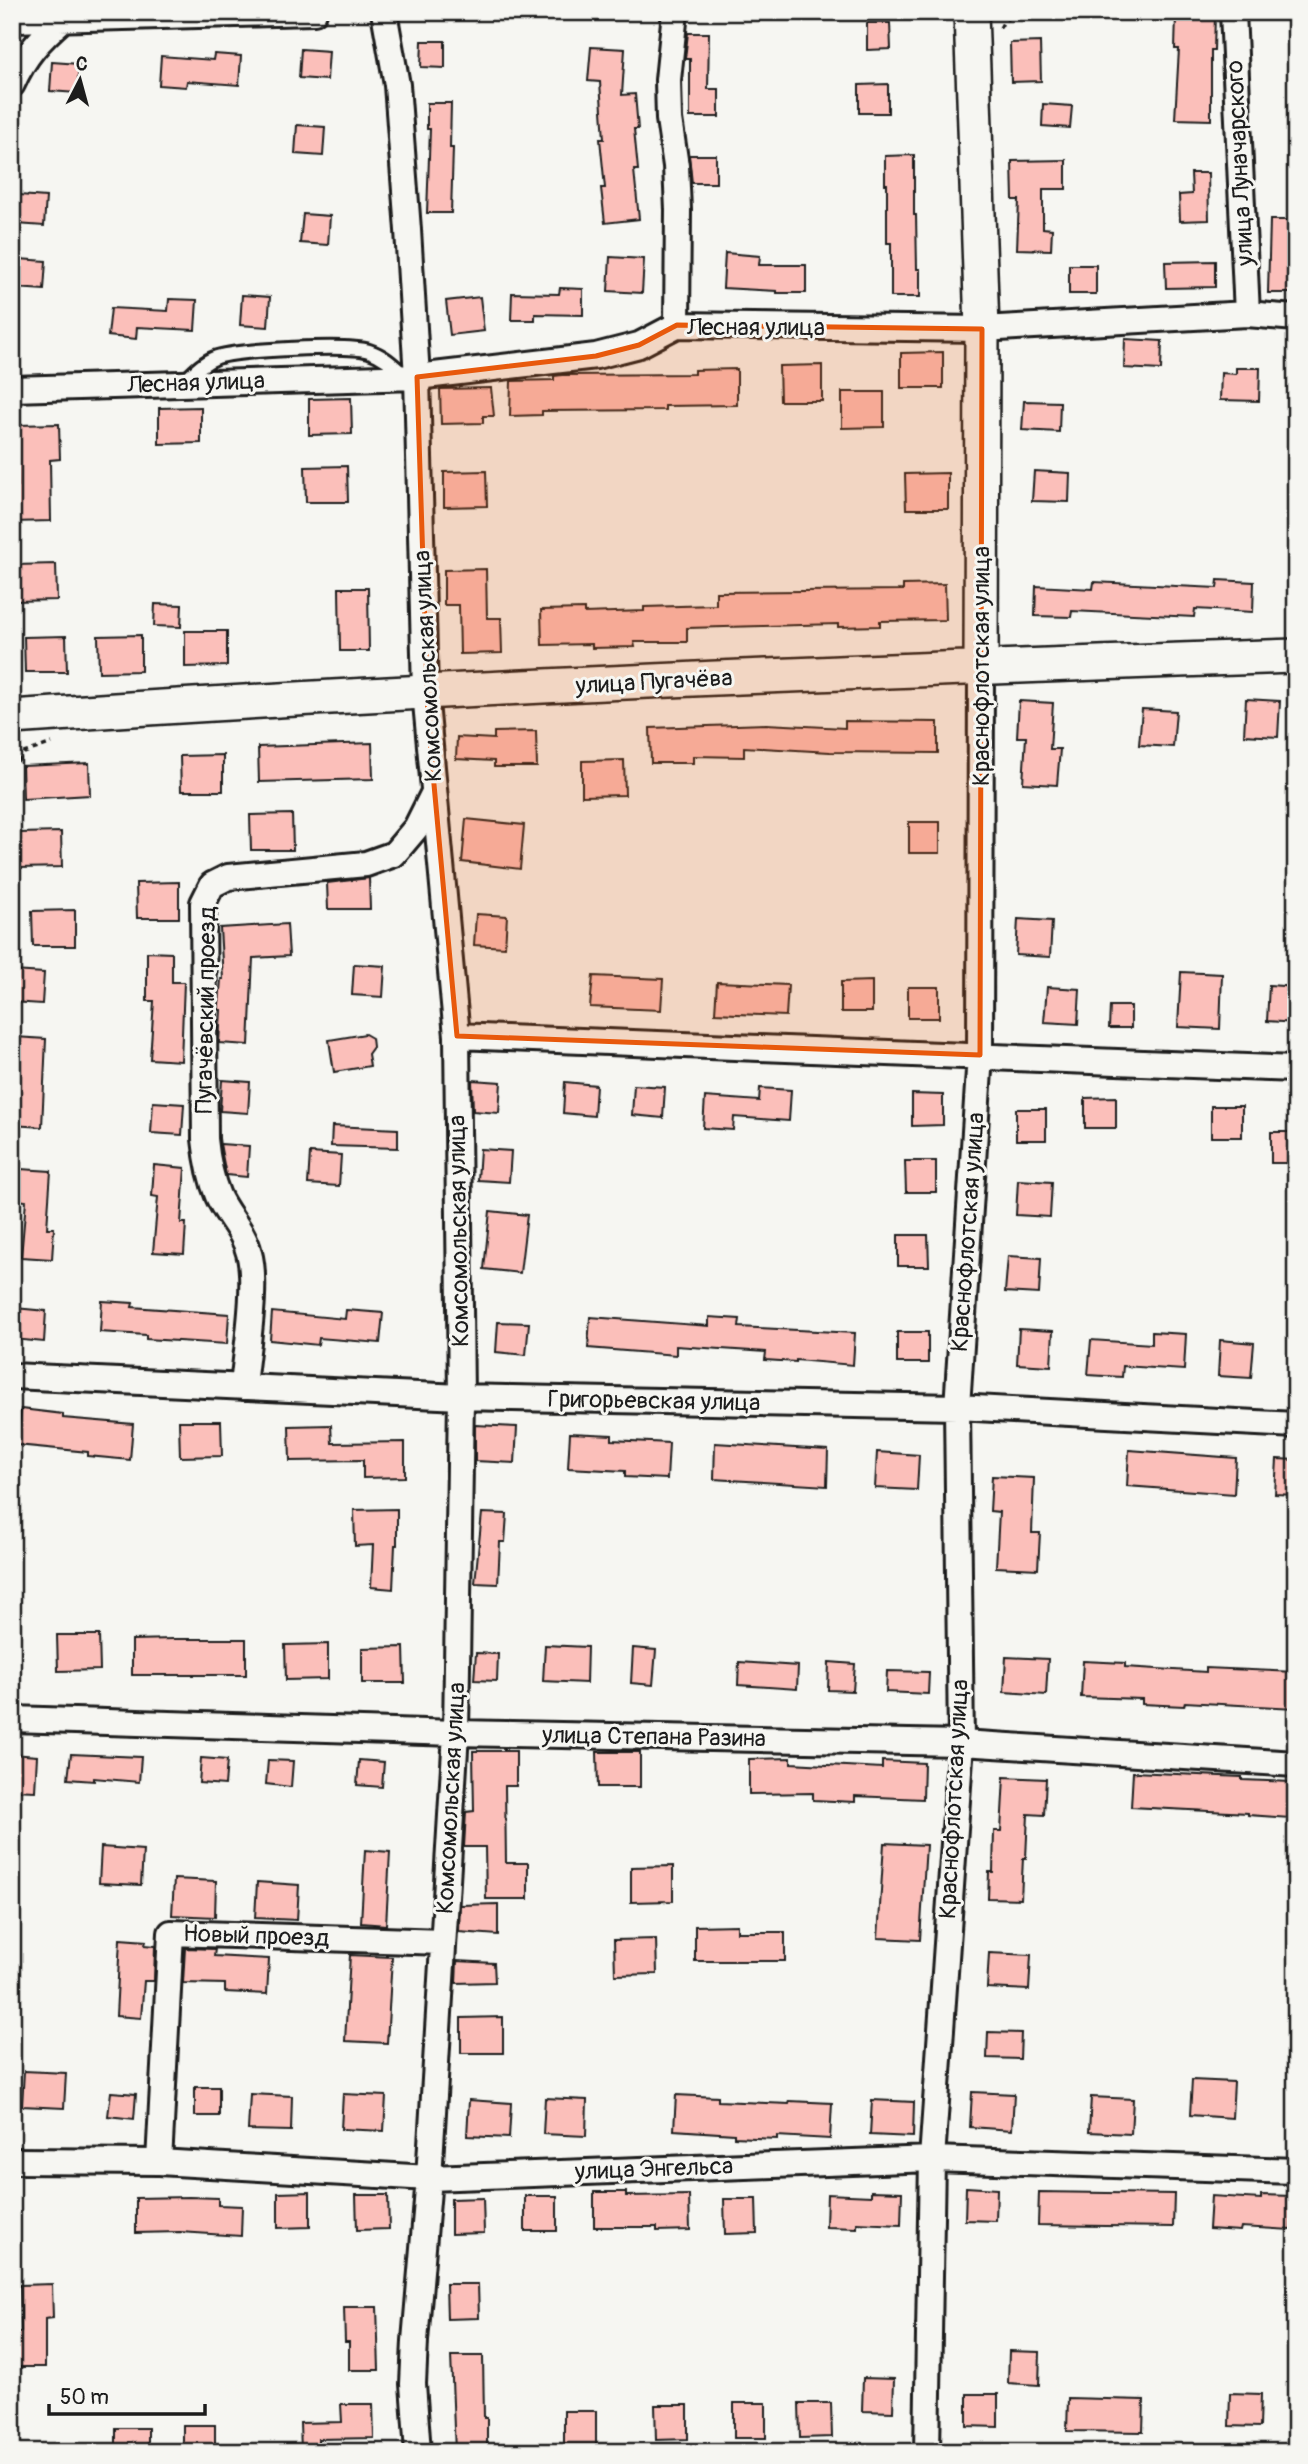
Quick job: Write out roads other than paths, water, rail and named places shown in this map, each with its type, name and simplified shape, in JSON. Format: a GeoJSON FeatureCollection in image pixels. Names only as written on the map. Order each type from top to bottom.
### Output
{"type":"FeatureCollection","features":[{"type":"Feature","properties":{"kind":"main road","name":"Краснофлотская улица"},"geometry":{"type":"LineString","coordinates":[[957,19],[982,329],[982,667]]}},
{"type":"Feature","properties":{"kind":"main road","name":"улица Пугачёва"},"geometry":{"type":"LineString","coordinates":[[12,717],[425,692],[1296,656]]}},
{"type":"Feature","properties":{"kind":"street"},"geometry":{"type":"LineString","coordinates":[[12,20],[63,15],[314,12]]}},
{"type":"Feature","properties":{"kind":"street","name":"Комсомольская улица"},"geometry":{"type":"LineString","coordinates":[[384,12],[397,85],[425,692],[457,1036],[461,1397],[456,1733],[429,2178],[413,2384],[418,2452]]}},
{"type":"Feature","properties":{"kind":"street"},"geometry":{"type":"LineString","coordinates":[[675,12],[668,80],[678,210],[677,325]]}},
{"type":"Feature","properties":{"kind":"street","name":"улица Луначарского"},"geometry":{"type":"LineString","coordinates":[[1233,12],[1247,314]]}},
{"type":"Feature","properties":{"kind":"street"},"geometry":{"type":"LineString","coordinates":[[12,84],[38,41],[63,15]]}},
{"type":"Feature","properties":{"kind":"street","name":"Лесная улица"},"geometry":{"type":"LineString","coordinates":[[12,389],[412,377],[596,356],[639,345],[677,325],[982,329],[1247,314],[1296,318]]}},
{"type":"Feature","properties":{"kind":"street","name":"Краснофлотская улица"},"geometry":{"type":"LineString","coordinates":[[927,2452],[932,2159],[961,1743],[957,1407],[980,1055],[982,667]]}},
{"type":"Feature","properties":{"kind":"street","name":"Пугачёвский проезд"},"geometry":{"type":"LineString","coordinates":[[243,1387],[253,1280],[249,1252],[238,1227],[219,1198],[209,1171],[205,1139],[203,903],[212,885],[228,877],[366,864],[394,854],[416,828],[434,792]]}},
{"type":"Feature","properties":{"kind":"street"},"geometry":{"type":"LineString","coordinates":[[457,1036],[1296,1069]]}},
{"type":"Feature","properties":{"kind":"street","name":"Григорьевская улица"},"geometry":{"type":"LineString","coordinates":[[12,1376],[461,1397],[957,1407],[1296,1425]]}},
{"type":"Feature","properties":{"kind":"street","name":"улица Степана Разина"},"geometry":{"type":"LineString","coordinates":[[12,1719],[456,1733],[961,1743],[1296,1764]]}},
{"type":"Feature","properties":{"kind":"street","name":"Новый проезд"},"geometry":{"type":"LineString","coordinates":[[159,2162],[171,1933],[443,1942]]}},
{"type":"Feature","properties":{"kind":"street","name":"улица Энгельса"},"geometry":{"type":"LineString","coordinates":[[12,2161],[159,2162],[429,2178],[932,2159],[1296,2171]]}}]}
